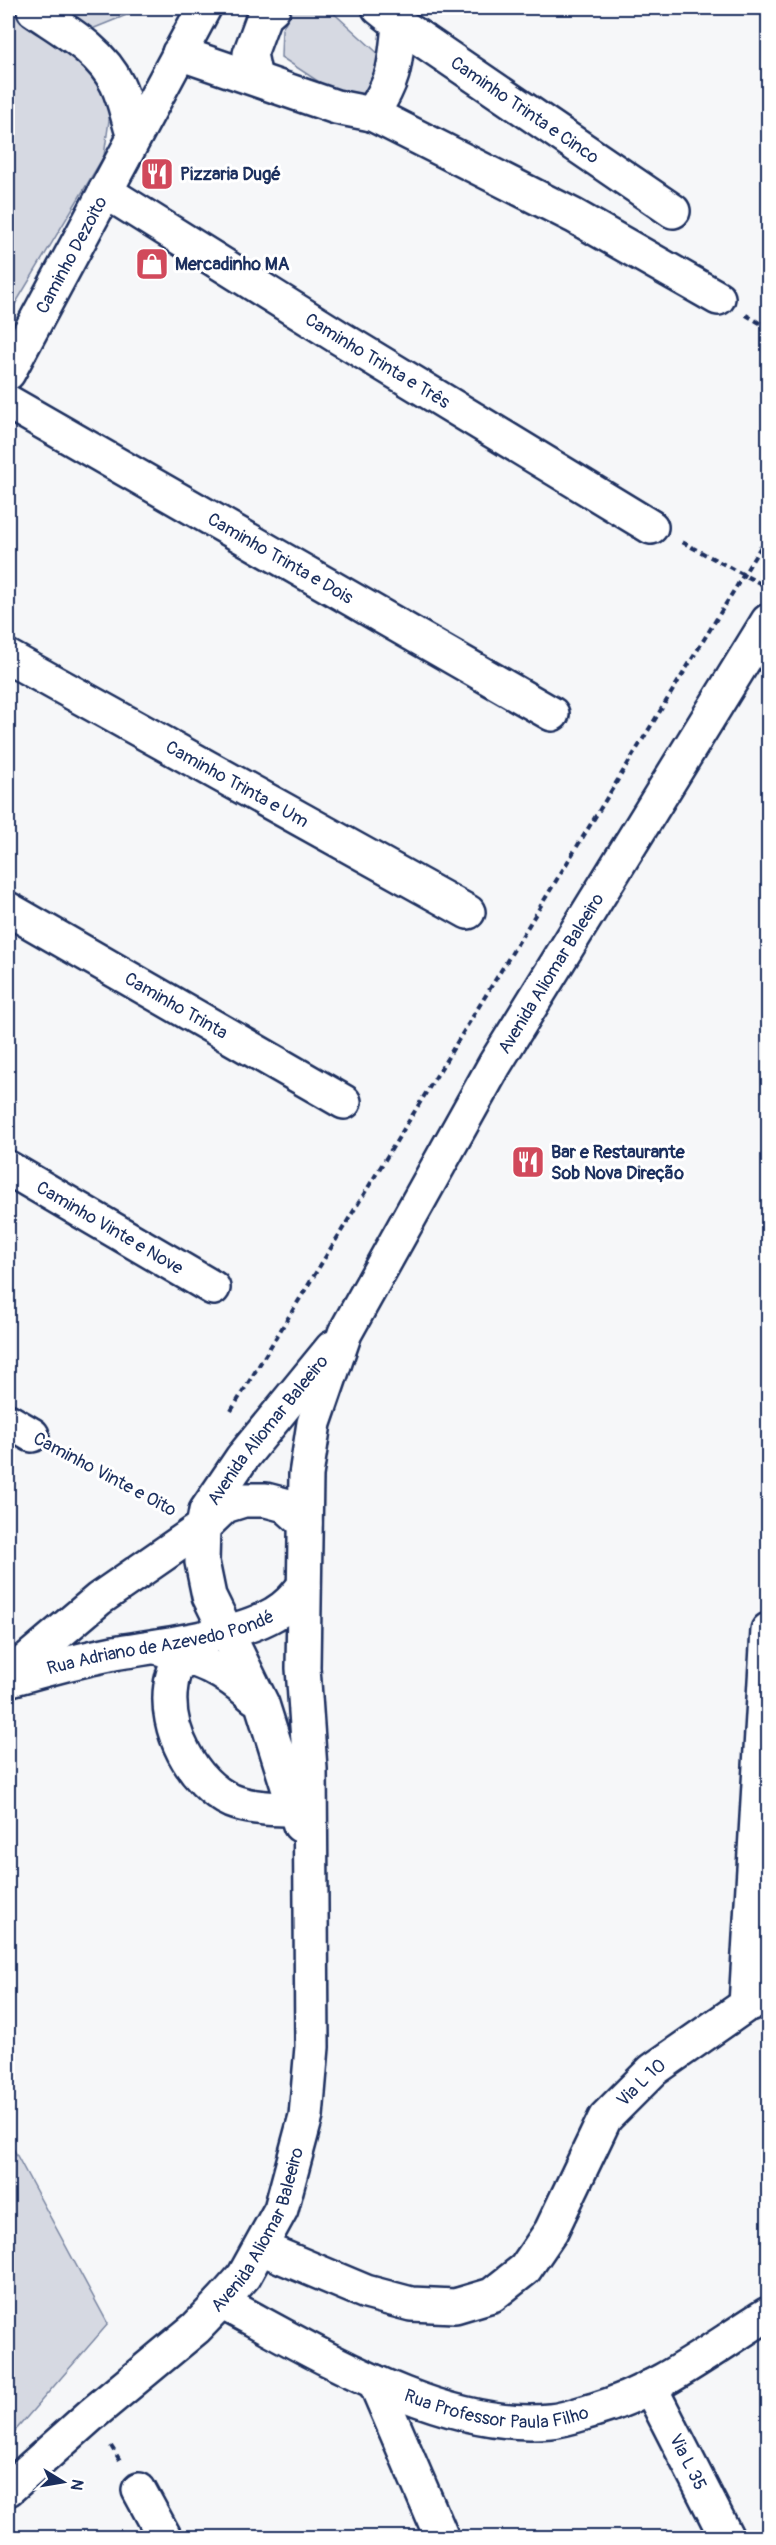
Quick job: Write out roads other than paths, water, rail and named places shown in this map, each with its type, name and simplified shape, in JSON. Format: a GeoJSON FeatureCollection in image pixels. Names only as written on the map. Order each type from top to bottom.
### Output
{"type":"FeatureCollection","features":[{"type":"Feature","properties":{"kind":"street","name":"Caminho Dezoito"},"geometry":{"type":"LineString","coordinates":[[8,374],[204,8]]}},
{"type":"Feature","properties":{"kind":"street"},"geometry":{"type":"LineString","coordinates":[[255,78],[250,54],[264,16],[273,8]]}},
{"type":"Feature","properties":{"kind":"street"},"geometry":{"type":"LineString","coordinates":[[29,11],[84,44],[105,65],[117,84],[134,137]]}},
{"type":"Feature","properties":{"kind":"street"},"geometry":{"type":"LineString","coordinates":[[372,114],[388,89],[395,67],[389,16]]}},
{"type":"Feature","properties":{"kind":"street","name":"Caminho Trinta e Cinco"},"geometry":{"type":"LineString","coordinates":[[389,16],[673,211]]}},
{"type":"Feature","properties":{"kind":"street"},"geometry":{"type":"LineString","coordinates":[[179,52],[336,107],[372,114],[574,216],[718,298]]}},
{"type":"Feature","properties":{"kind":"street","name":"Caminho Trinta e Três"},"geometry":{"type":"LineString","coordinates":[[105,190],[340,338],[651,527]]}},
{"type":"Feature","properties":{"kind":"street","name":"Caminho Trinta e Dois"},"geometry":{"type":"LineString","coordinates":[[8,402],[552,714]]}},
{"type":"Feature","properties":{"kind":"street","name":"Avenida Aliomar Baleeiro"},"geometry":{"type":"LineString","coordinates":[[8,2489],[91,2415],[196,2328],[244,2276],[282,2209],[306,2116],[312,2048],[310,1769],[303,1668],[306,1474],[314,1423],[345,1333],[495,1064],[768,621]]}},
{"type":"Feature","properties":{"kind":"street","name":"Caminho Trinta e Um"},"geometry":{"type":"LineString","coordinates":[[8,657],[468,912]]}},
{"type":"Feature","properties":{"kind":"street","name":"Caminho Trinta"},"geometry":{"type":"LineString","coordinates":[[8,909],[344,1102]]}},
{"type":"Feature","properties":{"kind":"street","name":"Caminho Vinte e Nove"},"geometry":{"type":"LineString","coordinates":[[8,1168],[213,1288]]}},
{"type":"Feature","properties":{"kind":"street","name":"Avenida Aliomar Baleeiro"},"geometry":{"type":"LineString","coordinates":[[310,1874],[296,1810],[262,1704],[209,1596],[202,1562],[203,1527],[206,1511],[242,1458],[345,1333]]}},
{"type":"Feature","properties":{"kind":"street","name":"Rua Adriano de Azevedo Pondé"},"geometry":{"type":"LineString","coordinates":[[8,1678],[99,1599],[203,1527],[225,1506],[244,1500],[266,1500],[285,1505],[305,1523]]}},
{"type":"Feature","properties":{"kind":"street","name":"Rua Adriano de Azevedo Pondé"},"geometry":{"type":"LineString","coordinates":[[8,1678],[70,1662],[168,1650],[273,1615],[287,1606],[304,1586]]}},
{"type":"Feature","properties":{"kind":"street","name":"Via L 10"},"geometry":{"type":"LineString","coordinates":[[261,2248],[366,2292],[411,2304],[455,2306],[492,2295],[525,2269],[551,2231],[605,2118],[653,2070],[757,2001],[768,1630]]}},
{"type":"Feature","properties":{"kind":"street"},"geometry":{"type":"LineString","coordinates":[[262,1704],[232,1678],[206,1662],[168,1650],[172,1716],[177,1740],[186,1758],[218,1793],[234,1801],[252,1807],[296,1810]]}},
{"type":"Feature","properties":{"kind":"street","name":"Rua Professor Paula Filho"},"geometry":{"type":"LineString","coordinates":[[221,2302],[375,2382],[417,2400],[468,2414],[508,2420],[540,2421],[550,2421],[596,2410],[650,2387],[768,2314]]}},
{"type":"Feature","properties":{"kind":"street"},"geometry":{"type":"LineString","coordinates":[[375,2382],[442,2538]]}},
{"type":"Feature","properties":{"kind":"street","name":"Via L 35"},"geometry":{"type":"LineString","coordinates":[[650,2387],[727,2538]]}},
{"type":"Feature","properties":{"kind":"street"},"geometry":{"type":"LineString","coordinates":[[139,2490],[165,2538]]}},
{"type":"Feature","properties":{"kind":"place","name":"Pizzaria Dugé"},"geometry":{"type":"Point","coordinates":[157,174]}},
{"type":"Feature","properties":{"kind":"place","name":"Mercadinho MA"},"geometry":{"type":"Point","coordinates":[152,264]}},
{"type":"Feature","properties":{"kind":"place","name":"Bar e Restaurante Sob Nova Direção"},"geometry":{"type":"Point","coordinates":[528,1162]}}]}
